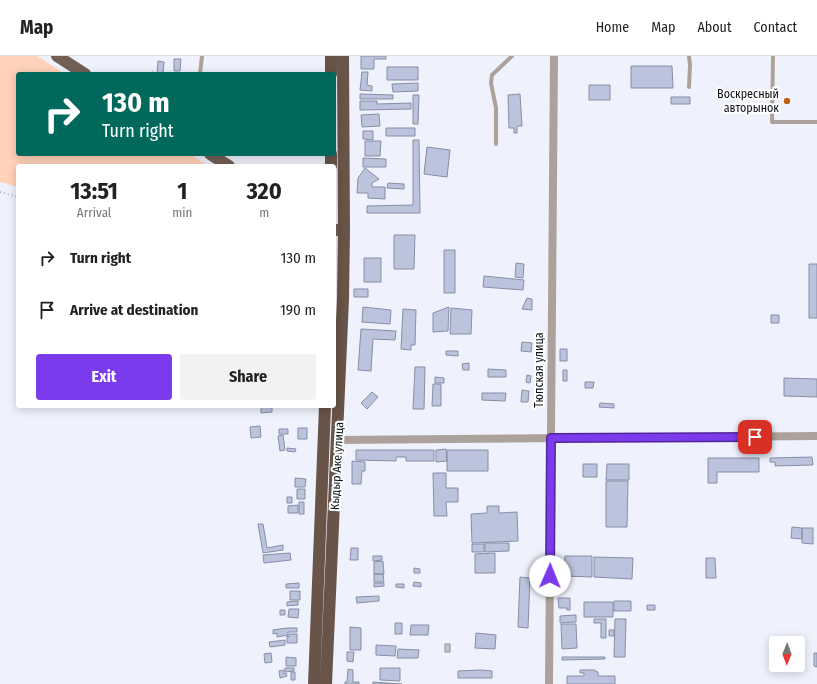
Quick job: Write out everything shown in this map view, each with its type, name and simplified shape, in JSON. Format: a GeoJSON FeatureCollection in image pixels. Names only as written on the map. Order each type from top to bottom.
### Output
{"type":"FeatureCollection","features":[{"type":"Feature","properties":{"kind":"highway"},"geometry":{"type":"LineString","coordinates":[[331,56],[331,72]]}},
{"type":"Feature","properties":{"kind":"highway","name":"Кыдыр Аке улица"},"geometry":{"type":"LineString","coordinates":[[326,684],[338,440],[343,299],[339,230],[343,56]]}},
{"type":"Feature","properties":{"kind":"highway","name":"Кыдыр Аке улица"},"geometry":{"type":"LineString","coordinates":[[314,684],[324,408]]}},
{"type":"Feature","properties":{"kind":"main road"},"geometry":{"type":"LineString","coordinates":[[57,56],[82,72]]}},
{"type":"Feature","properties":{"kind":"main road"},"geometry":{"type":"LineString","coordinates":[[213,156],[226,164]]}},
{"type":"Feature","properties":{"kind":"street","name":"Тюпская улица"},"geometry":{"type":"LineString","coordinates":[[549,684],[554,56]]}},
{"type":"Feature","properties":{"kind":"street"},"geometry":{"type":"LineString","coordinates":[[338,440],[817,436]]}},
{"type":"Feature","properties":{"kind":"lane"},"geometry":{"type":"LineString","coordinates":[[200,72],[202,56]]}},
{"type":"Feature","properties":{"kind":"lane"},"geometry":{"type":"LineString","coordinates":[[496,144],[496,108],[491,83],[492,75],[512,56]]}},
{"type":"Feature","properties":{"kind":"lane"},"geometry":{"type":"LineString","coordinates":[[689,56],[689,87]]}},
{"type":"Feature","properties":{"kind":"lane"},"geometry":{"type":"LineString","coordinates":[[773,56],[772,122],[817,122]]}},
{"type":"Feature","properties":{"kind":"path"},"geometry":{"type":"LineString","coordinates":[[0,192],[16,196]]}},
{"type":"Feature","properties":{"kind":"shaded area"},"geometry":{"type":"Polygon","coordinates":[[[0,56],[37,56],[62,72],[16,72],[16,156],[193,156],[206,164],[16,164],[16,186],[0,182],[0,56]]]}},
{"type":"Feature","properties":{"kind":"building"},"geometry":{"type":"Polygon","coordinates":[[[361,56],[386,56],[386,59],[374,59],[374,69],[361,69],[361,56]]]}},
{"type":"Feature","properties":{"kind":"building"},"geometry":{"type":"Polygon","coordinates":[[[174,59],[181,59],[180,71],[174,71],[174,59]]]}},
{"type":"Feature","properties":{"kind":"building"},"geometry":{"type":"Polygon","coordinates":[[[158,61],[164,62],[163,72],[157,72],[158,61]]]}},
{"type":"Feature","properties":{"kind":"building"},"geometry":{"type":"Polygon","coordinates":[[[631,66],[672,66],[673,88],[631,88],[631,66]]]}},
{"type":"Feature","properties":{"kind":"building"},"geometry":{"type":"Polygon","coordinates":[[[387,67],[418,67],[418,80],[387,80],[387,67]]]}},
{"type":"Feature","properties":{"kind":"building"},"geometry":{"type":"Polygon","coordinates":[[[362,72],[368,72],[367,85],[372,86],[372,91],[360,90],[362,72]]]}},
{"type":"Feature","properties":{"kind":"building"},"geometry":{"type":"Polygon","coordinates":[[[418,83],[418,91],[393,92],[392,84],[418,83]]]}},
{"type":"Feature","properties":{"kind":"building"},"geometry":{"type":"Polygon","coordinates":[[[589,85],[610,85],[610,100],[589,100],[589,85]]]}},
{"type":"Feature","properties":{"kind":"building"},"geometry":{"type":"Polygon","coordinates":[[[360,94],[393,95],[393,99],[360,99],[360,94]]]}},
{"type":"Feature","properties":{"kind":"building"},"geometry":{"type":"Polygon","coordinates":[[[520,94],[522,126],[517,126],[517,133],[514,133],[514,128],[509,128],[508,95],[520,94]]]}},
{"type":"Feature","properties":{"kind":"building"},"geometry":{"type":"Polygon","coordinates":[[[413,95],[419,95],[418,124],[413,124],[413,95]]]}},
{"type":"Feature","properties":{"kind":"building"},"geometry":{"type":"Polygon","coordinates":[[[671,97],[690,97],[690,104],[671,104],[671,97]]]}},
{"type":"Feature","properties":{"kind":"building"},"geometry":{"type":"Polygon","coordinates":[[[360,101],[377,101],[377,104],[411,103],[411,109],[360,110],[360,101]]]}},
{"type":"Feature","properties":{"kind":"building"},"geometry":{"type":"Polygon","coordinates":[[[379,114],[380,126],[362,127],[361,115],[379,114]]]}},
{"type":"Feature","properties":{"kind":"building"},"geometry":{"type":"Polygon","coordinates":[[[386,128],[415,128],[415,136],[386,136],[386,128]]]}},
{"type":"Feature","properties":{"kind":"building"},"geometry":{"type":"Polygon","coordinates":[[[363,131],[373,131],[373,140],[363,139],[363,131]]]}},
{"type":"Feature","properties":{"kind":"building"},"geometry":{"type":"Polygon","coordinates":[[[413,140],[419,140],[420,213],[367,213],[367,206],[413,205],[413,140]]]}},
{"type":"Feature","properties":{"kind":"building"},"geometry":{"type":"Polygon","coordinates":[[[365,141],[381,141],[380,156],[365,156],[365,141]]]}},
{"type":"Feature","properties":{"kind":"building"},"geometry":{"type":"Polygon","coordinates":[[[427,147],[450,150],[447,177],[424,174],[427,147]]]}},
{"type":"Feature","properties":{"kind":"building"},"geometry":{"type":"Polygon","coordinates":[[[363,158],[386,159],[386,167],[363,167],[363,158]]]}},
{"type":"Feature","properties":{"kind":"building"},"geometry":{"type":"Polygon","coordinates":[[[365,168],[379,179],[372,183],[372,187],[385,187],[385,199],[368,198],[368,193],[357,193],[358,178],[365,168]]]}},
{"type":"Feature","properties":{"kind":"building"},"geometry":{"type":"Polygon","coordinates":[[[388,183],[404,184],[404,189],[387,188],[388,183]]]}},
{"type":"Feature","properties":{"kind":"building"},"geometry":{"type":"Polygon","coordinates":[[[394,235],[415,235],[414,269],[394,269],[394,235]]]}},
{"type":"Feature","properties":{"kind":"building"},"geometry":{"type":"Polygon","coordinates":[[[444,250],[455,250],[455,293],[444,293],[444,250]]]}},
{"type":"Feature","properties":{"kind":"building"},"geometry":{"type":"Polygon","coordinates":[[[364,258],[381,258],[381,282],[364,282],[364,258]]]}},
{"type":"Feature","properties":{"kind":"building"},"geometry":{"type":"Polygon","coordinates":[[[516,263],[524,264],[523,278],[515,277],[516,263]]]}},
{"type":"Feature","properties":{"kind":"building"},"geometry":{"type":"Polygon","coordinates":[[[809,264],[817,264],[817,318],[809,318],[809,264]]]}},
{"type":"Feature","properties":{"kind":"building"},"geometry":{"type":"Polygon","coordinates":[[[484,276],[524,280],[523,290],[483,287],[484,276]]]}},
{"type":"Feature","properties":{"kind":"building"},"geometry":{"type":"Polygon","coordinates":[[[354,289],[368,289],[368,297],[354,297],[354,289]]]}},
{"type":"Feature","properties":{"kind":"building"},"geometry":{"type":"Polygon","coordinates":[[[527,298],[532,299],[532,310],[522,309],[527,298]]]}},
{"type":"Feature","properties":{"kind":"building"},"geometry":{"type":"Polygon","coordinates":[[[363,307],[391,310],[390,324],[362,322],[363,307]]]}},
{"type":"Feature","properties":{"kind":"building"},"geometry":{"type":"Polygon","coordinates":[[[449,307],[448,331],[433,332],[433,313],[449,307]]]}},
{"type":"Feature","properties":{"kind":"building"},"geometry":{"type":"Polygon","coordinates":[[[451,308],[472,310],[471,334],[450,334],[451,308]]]}},
{"type":"Feature","properties":{"kind":"building"},"geometry":{"type":"Polygon","coordinates":[[[403,309],[416,310],[415,345],[411,345],[411,350],[401,349],[403,309]]]}},
{"type":"Feature","properties":{"kind":"building"},"geometry":{"type":"Polygon","coordinates":[[[771,315],[779,315],[779,323],[771,323],[771,315]]]}},
{"type":"Feature","properties":{"kind":"building"},"geometry":{"type":"Polygon","coordinates":[[[361,329],[396,331],[395,340],[373,339],[371,371],[358,370],[361,329]]]}},
{"type":"Feature","properties":{"kind":"building"},"geometry":{"type":"Polygon","coordinates":[[[522,342],[532,343],[531,352],[521,351],[522,342]]]}},
{"type":"Feature","properties":{"kind":"building"},"geometry":{"type":"Polygon","coordinates":[[[560,349],[567,349],[567,361],[560,361],[560,349]]]}},
{"type":"Feature","properties":{"kind":"building"},"geometry":{"type":"Polygon","coordinates":[[[446,351],[458,351],[458,356],[446,355],[446,351]]]}},
{"type":"Feature","properties":{"kind":"building"},"geometry":{"type":"Polygon","coordinates":[[[469,363],[469,370],[463,370],[462,364],[469,363]]]}},
{"type":"Feature","properties":{"kind":"building"},"geometry":{"type":"Polygon","coordinates":[[[415,367],[425,367],[424,409],[413,409],[415,367]]]}},
{"type":"Feature","properties":{"kind":"building"},"geometry":{"type":"Polygon","coordinates":[[[488,369],[506,370],[506,377],[488,377],[488,369]]]}},
{"type":"Feature","properties":{"kind":"building"},"geometry":{"type":"Polygon","coordinates":[[[563,370],[567,370],[567,381],[563,381],[563,370]]]}},
{"type":"Feature","properties":{"kind":"building"},"geometry":{"type":"Polygon","coordinates":[[[527,375],[531,376],[530,383],[526,382],[527,375]]]}},
{"type":"Feature","properties":{"kind":"building"},"geometry":{"type":"Polygon","coordinates":[[[435,377],[444,378],[444,383],[435,383],[435,377]]]}},
{"type":"Feature","properties":{"kind":"building"},"geometry":{"type":"Polygon","coordinates":[[[784,378],[817,379],[817,397],[784,396],[784,378]]]}},
{"type":"Feature","properties":{"kind":"building"},"geometry":{"type":"Polygon","coordinates":[[[585,382],[594,382],[593,388],[585,388],[585,382]]]}},
{"type":"Feature","properties":{"kind":"building"},"geometry":{"type":"Polygon","coordinates":[[[433,384],[441,384],[441,406],[432,406],[433,384]]]}},
{"type":"Feature","properties":{"kind":"building"},"geometry":{"type":"Polygon","coordinates":[[[522,390],[529,391],[528,402],[521,402],[522,390]]]}},
{"type":"Feature","properties":{"kind":"building"},"geometry":{"type":"Polygon","coordinates":[[[372,392],[378,397],[367,409],[361,403],[372,392]]]}},
{"type":"Feature","properties":{"kind":"building"},"geometry":{"type":"Polygon","coordinates":[[[482,393],[506,393],[505,401],[482,400],[482,393]]]}},
{"type":"Feature","properties":{"kind":"building"},"geometry":{"type":"Polygon","coordinates":[[[600,403],[614,404],[614,408],[599,407],[600,403]]]}},
{"type":"Feature","properties":{"kind":"building"},"geometry":{"type":"Polygon","coordinates":[[[261,408],[272,408],[272,412],[261,413],[261,408]]]}},
{"type":"Feature","properties":{"kind":"building"},"geometry":{"type":"Polygon","coordinates":[[[260,426],[261,437],[251,438],[250,427],[260,426]]]}},
{"type":"Feature","properties":{"kind":"building"},"geometry":{"type":"Polygon","coordinates":[[[298,428],[307,428],[307,439],[298,439],[298,428]]]}},
{"type":"Feature","properties":{"kind":"building"},"geometry":{"type":"Polygon","coordinates":[[[279,429],[288,429],[288,434],[279,434],[279,429]]]}},
{"type":"Feature","properties":{"kind":"building"},"geometry":{"type":"Polygon","coordinates":[[[283,435],[285,450],[280,451],[278,436],[283,435]]]}},
{"type":"Feature","properties":{"kind":"building"},"geometry":{"type":"Polygon","coordinates":[[[287,448],[296,449],[295,452],[287,451],[287,448]]]}},
{"type":"Feature","properties":{"kind":"building"},"geometry":{"type":"Polygon","coordinates":[[[446,449],[447,461],[436,462],[436,450],[446,449]]]}},
{"type":"Feature","properties":{"kind":"building"},"geometry":{"type":"Polygon","coordinates":[[[356,450],[434,450],[434,461],[406,461],[406,457],[396,457],[396,461],[356,460],[356,450]]]}},
{"type":"Feature","properties":{"kind":"building"},"geometry":{"type":"Polygon","coordinates":[[[447,450],[488,450],[488,471],[447,471],[447,450]]]}},
{"type":"Feature","properties":{"kind":"building"},"geometry":{"type":"Polygon","coordinates":[[[812,457],[813,465],[775,466],[775,462],[770,462],[770,458],[812,457]]]}},
{"type":"Feature","properties":{"kind":"building"},"geometry":{"type":"Polygon","coordinates":[[[708,458],[759,458],[759,472],[717,472],[717,483],[708,483],[708,458]]]}},
{"type":"Feature","properties":{"kind":"building"},"geometry":{"type":"Polygon","coordinates":[[[352,461],[365,462],[365,471],[362,471],[361,484],[352,484],[352,461]]]}},
{"type":"Feature","properties":{"kind":"building"},"geometry":{"type":"Polygon","coordinates":[[[583,464],[597,464],[597,477],[583,477],[583,464]]]}},
{"type":"Feature","properties":{"kind":"building"},"geometry":{"type":"Polygon","coordinates":[[[607,464],[629,464],[629,480],[606,480],[607,464]]]}},
{"type":"Feature","properties":{"kind":"building"},"geometry":{"type":"Polygon","coordinates":[[[433,473],[446,473],[446,488],[458,488],[458,502],[446,502],[447,516],[434,516],[433,473]]]}},
{"type":"Feature","properties":{"kind":"building"},"geometry":{"type":"Polygon","coordinates":[[[295,478],[306,479],[305,487],[295,487],[295,478]]]}},
{"type":"Feature","properties":{"kind":"building"},"geometry":{"type":"Polygon","coordinates":[[[606,481],[628,481],[627,527],[606,527],[606,481]]]}},
{"type":"Feature","properties":{"kind":"building"},"geometry":{"type":"Polygon","coordinates":[[[297,489],[305,489],[305,499],[297,499],[297,489]]]}},
{"type":"Feature","properties":{"kind":"building"},"geometry":{"type":"Polygon","coordinates":[[[287,497],[292,497],[292,503],[287,503],[287,497]]]}},
{"type":"Feature","properties":{"kind":"building"},"geometry":{"type":"Polygon","coordinates":[[[299,502],[304,502],[304,514],[299,514],[299,502]]]}},
{"type":"Feature","properties":{"kind":"building"},"geometry":{"type":"Polygon","coordinates":[[[298,505],[298,513],[288,513],[288,506],[298,505]]]}},
{"type":"Feature","properties":{"kind":"building"},"geometry":{"type":"Polygon","coordinates":[[[487,506],[499,506],[499,513],[517,512],[518,541],[472,543],[471,514],[487,513],[487,506]]]}},
{"type":"Feature","properties":{"kind":"building"},"geometry":{"type":"Polygon","coordinates":[[[258,524],[263,524],[267,548],[283,545],[283,550],[263,553],[258,524]]]}},
{"type":"Feature","properties":{"kind":"building"},"geometry":{"type":"Polygon","coordinates":[[[792,527],[802,528],[802,539],[791,538],[792,527]]]}},
{"type":"Feature","properties":{"kind":"building"},"geometry":{"type":"Polygon","coordinates":[[[802,528],[813,528],[813,544],[802,543],[802,528]]]}},
{"type":"Feature","properties":{"kind":"building"},"geometry":{"type":"Polygon","coordinates":[[[485,543],[509,543],[509,551],[485,552],[485,543]]]}},
{"type":"Feature","properties":{"kind":"building"},"geometry":{"type":"Polygon","coordinates":[[[472,544],[484,544],[484,552],[472,552],[472,544]]]}},
{"type":"Feature","properties":{"kind":"building"},"geometry":{"type":"Polygon","coordinates":[[[351,548],[358,548],[358,560],[350,560],[351,548]]]}},
{"type":"Feature","properties":{"kind":"building"},"geometry":{"type":"Polygon","coordinates":[[[290,553],[291,560],[264,563],[263,555],[290,553]]]}},
{"type":"Feature","properties":{"kind":"building"},"geometry":{"type":"Polygon","coordinates":[[[495,553],[495,573],[475,573],[475,554],[495,553]]]}},
{"type":"Feature","properties":{"kind":"building"},"geometry":{"type":"Polygon","coordinates":[[[373,556],[382,556],[382,560],[373,561],[373,556]]]}},
{"type":"Feature","properties":{"kind":"building"},"geometry":{"type":"Polygon","coordinates":[[[565,556],[592,556],[592,577],[564,576],[565,556]]]}},
{"type":"Feature","properties":{"kind":"building"},"geometry":{"type":"Polygon","coordinates":[[[594,557],[633,558],[632,579],[594,577],[594,557]]]}},
{"type":"Feature","properties":{"kind":"building"},"geometry":{"type":"Polygon","coordinates":[[[706,558],[715,558],[716,578],[706,578],[706,558]]]}},
{"type":"Feature","properties":{"kind":"building"},"geometry":{"type":"Polygon","coordinates":[[[383,561],[384,574],[374,574],[374,562],[383,561]]]}},
{"type":"Feature","properties":{"kind":"building"},"geometry":{"type":"Polygon","coordinates":[[[414,568],[420,569],[420,573],[414,573],[414,568]]]}},
{"type":"Feature","properties":{"kind":"building"},"geometry":{"type":"Polygon","coordinates":[[[374,574],[383,574],[384,582],[374,582],[374,574]]]}},
{"type":"Feature","properties":{"kind":"building"},"geometry":{"type":"Polygon","coordinates":[[[520,577],[530,578],[528,628],[518,627],[520,577]]]}},
{"type":"Feature","properties":{"kind":"building"},"geometry":{"type":"Polygon","coordinates":[[[414,582],[421,583],[421,587],[413,586],[414,582]]]}},
{"type":"Feature","properties":{"kind":"building"},"geometry":{"type":"Polygon","coordinates":[[[299,583],[299,588],[286,588],[286,584],[299,583]]]}},
{"type":"Feature","properties":{"kind":"building"},"geometry":{"type":"Polygon","coordinates":[[[374,583],[384,583],[384,586],[374,587],[374,583]]]}},
{"type":"Feature","properties":{"kind":"building"},"geometry":{"type":"Polygon","coordinates":[[[396,584],[404,584],[404,588],[396,587],[396,584]]]}},
{"type":"Feature","properties":{"kind":"building"},"geometry":{"type":"Polygon","coordinates":[[[290,591],[300,591],[300,600],[290,600],[290,591]]]}},
{"type":"Feature","properties":{"kind":"building"},"geometry":{"type":"Polygon","coordinates":[[[379,596],[379,601],[357,603],[356,597],[379,596]]]}},
{"type":"Feature","properties":{"kind":"building"},"geometry":{"type":"Polygon","coordinates":[[[558,598],[570,598],[570,610],[567,610],[567,608],[559,608],[558,598]]]}},
{"type":"Feature","properties":{"kind":"building"},"geometry":{"type":"Polygon","coordinates":[[[298,601],[298,605],[287,606],[287,602],[298,601]]]}},
{"type":"Feature","properties":{"kind":"building"},"geometry":{"type":"Polygon","coordinates":[[[614,601],[631,601],[631,611],[614,611],[614,601]]]}},
{"type":"Feature","properties":{"kind":"building"},"geometry":{"type":"Polygon","coordinates":[[[584,602],[613,602],[613,617],[584,617],[584,602]]]}},
{"type":"Feature","properties":{"kind":"building"},"geometry":{"type":"Polygon","coordinates":[[[647,605],[655,605],[655,610],[647,610],[647,605]]]}},
{"type":"Feature","properties":{"kind":"building"},"geometry":{"type":"Polygon","coordinates":[[[289,609],[299,609],[298,618],[288,617],[289,609]]]}},
{"type":"Feature","properties":{"kind":"building"},"geometry":{"type":"Polygon","coordinates":[[[280,610],[285,610],[285,615],[280,615],[280,610]]]}},
{"type":"Feature","properties":{"kind":"building"},"geometry":{"type":"Polygon","coordinates":[[[576,615],[576,622],[560,623],[560,616],[576,615]]]}},
{"type":"Feature","properties":{"kind":"building"},"geometry":{"type":"Polygon","coordinates":[[[594,619],[606,619],[606,638],[601,638],[601,623],[594,623],[594,619]]]}},
{"type":"Feature","properties":{"kind":"building"},"geometry":{"type":"Polygon","coordinates":[[[615,619],[626,619],[625,657],[614,657],[615,619]]]}},
{"type":"Feature","properties":{"kind":"building"},"geometry":{"type":"Polygon","coordinates":[[[395,623],[402,623],[402,634],[395,634],[395,623]]]}},
{"type":"Feature","properties":{"kind":"building"},"geometry":{"type":"Polygon","coordinates":[[[561,624],[576,624],[577,648],[562,649],[561,624]]]}},
{"type":"Feature","properties":{"kind":"building"},"geometry":{"type":"Polygon","coordinates":[[[411,625],[429,625],[428,635],[410,635],[411,625]]]}},
{"type":"Feature","properties":{"kind":"building"},"geometry":{"type":"Polygon","coordinates":[[[350,627],[361,628],[361,650],[350,650],[350,627]]]}},
{"type":"Feature","properties":{"kind":"building"},"geometry":{"type":"Polygon","coordinates":[[[297,628],[297,632],[288,632],[288,635],[277,637],[277,633],[273,634],[273,630],[297,628]]]}},
{"type":"Feature","properties":{"kind":"building"},"geometry":{"type":"Polygon","coordinates":[[[609,630],[614,630],[614,636],[609,636],[609,630]]]}},
{"type":"Feature","properties":{"kind":"building"},"geometry":{"type":"Polygon","coordinates":[[[476,633],[496,635],[495,649],[475,648],[476,633]]]}},
{"type":"Feature","properties":{"kind":"building"},"geometry":{"type":"Polygon","coordinates":[[[289,634],[297,634],[297,643],[287,643],[287,636],[289,637],[289,634]]]}},
{"type":"Feature","properties":{"kind":"building"},"geometry":{"type":"Polygon","coordinates":[[[285,640],[285,645],[270,647],[269,642],[285,640]]]}},
{"type":"Feature","properties":{"kind":"building"},"geometry":{"type":"Polygon","coordinates":[[[445,644],[450,644],[450,652],[445,652],[445,644]]]}},
{"type":"Feature","properties":{"kind":"building"},"geometry":{"type":"Polygon","coordinates":[[[376,645],[396,646],[395,656],[376,655],[376,645]]]}},
{"type":"Feature","properties":{"kind":"building"},"geometry":{"type":"Polygon","coordinates":[[[398,649],[419,650],[418,658],[397,658],[398,649]]]}},
{"type":"Feature","properties":{"kind":"building"},"geometry":{"type":"Polygon","coordinates":[[[347,652],[354,652],[353,662],[347,661],[347,652]]]}},
{"type":"Feature","properties":{"kind":"building"},"geometry":{"type":"Polygon","coordinates":[[[271,653],[272,662],[265,663],[264,654],[271,653]]]}},
{"type":"Feature","properties":{"kind":"building"},"geometry":{"type":"Polygon","coordinates":[[[814,653],[817,653],[817,667],[814,666],[814,653]]]}},
{"type":"Feature","properties":{"kind":"building"},"geometry":{"type":"Polygon","coordinates":[[[286,657],[296,658],[296,666],[286,666],[286,657]]]}},
{"type":"Feature","properties":{"kind":"building"},"geometry":{"type":"Polygon","coordinates":[[[562,657],[605,657],[605,659],[562,660],[562,657]]]}},
{"type":"Feature","properties":{"kind":"building"},"geometry":{"type":"Polygon","coordinates":[[[285,668],[294,668],[294,671],[285,672],[285,668]]]}},
{"type":"Feature","properties":{"kind":"building"},"geometry":{"type":"Polygon","coordinates":[[[380,668],[400,668],[400,681],[380,680],[380,668]]]}},
{"type":"Feature","properties":{"kind":"building"},"geometry":{"type":"Polygon","coordinates":[[[348,669],[353,670],[353,682],[359,682],[359,684],[345,684],[345,682],[347,682],[348,669]]]}},
{"type":"Feature","properties":{"kind":"building"},"geometry":{"type":"Polygon","coordinates":[[[284,670],[284,674],[286,673],[287,676],[280,678],[279,671],[284,670]]]}},
{"type":"Feature","properties":{"kind":"building"},"geometry":{"type":"Polygon","coordinates":[[[580,670],[595,670],[598,672],[598,676],[615,676],[615,684],[567,684],[567,676],[584,676],[584,673],[580,673],[580,670]]]}},
{"type":"Feature","properties":{"kind":"building"},"geometry":{"type":"Polygon","coordinates":[[[458,671],[492,671],[492,678],[458,678],[458,671]]]}},
{"type":"Feature","properties":{"kind":"building"},"geometry":{"type":"Polygon","coordinates":[[[291,672],[295,672],[295,680],[291,680],[291,672]]]}},
{"type":"Feature","properties":{"kind":"building"},"geometry":{"type":"Polygon","coordinates":[[[373,682],[402,684],[373,684],[373,682]]]}},
{"type":"Feature","properties":{"kind":"place","name":"Воскресный авторынок"},"geometry":{"type":"Point","coordinates":[787,101]}},
{"type":"Feature","properties":{"kind":"route"},"geometry":{"type":"LineString","coordinates":[[550,576],[551,438],[755,437]]}}]}
